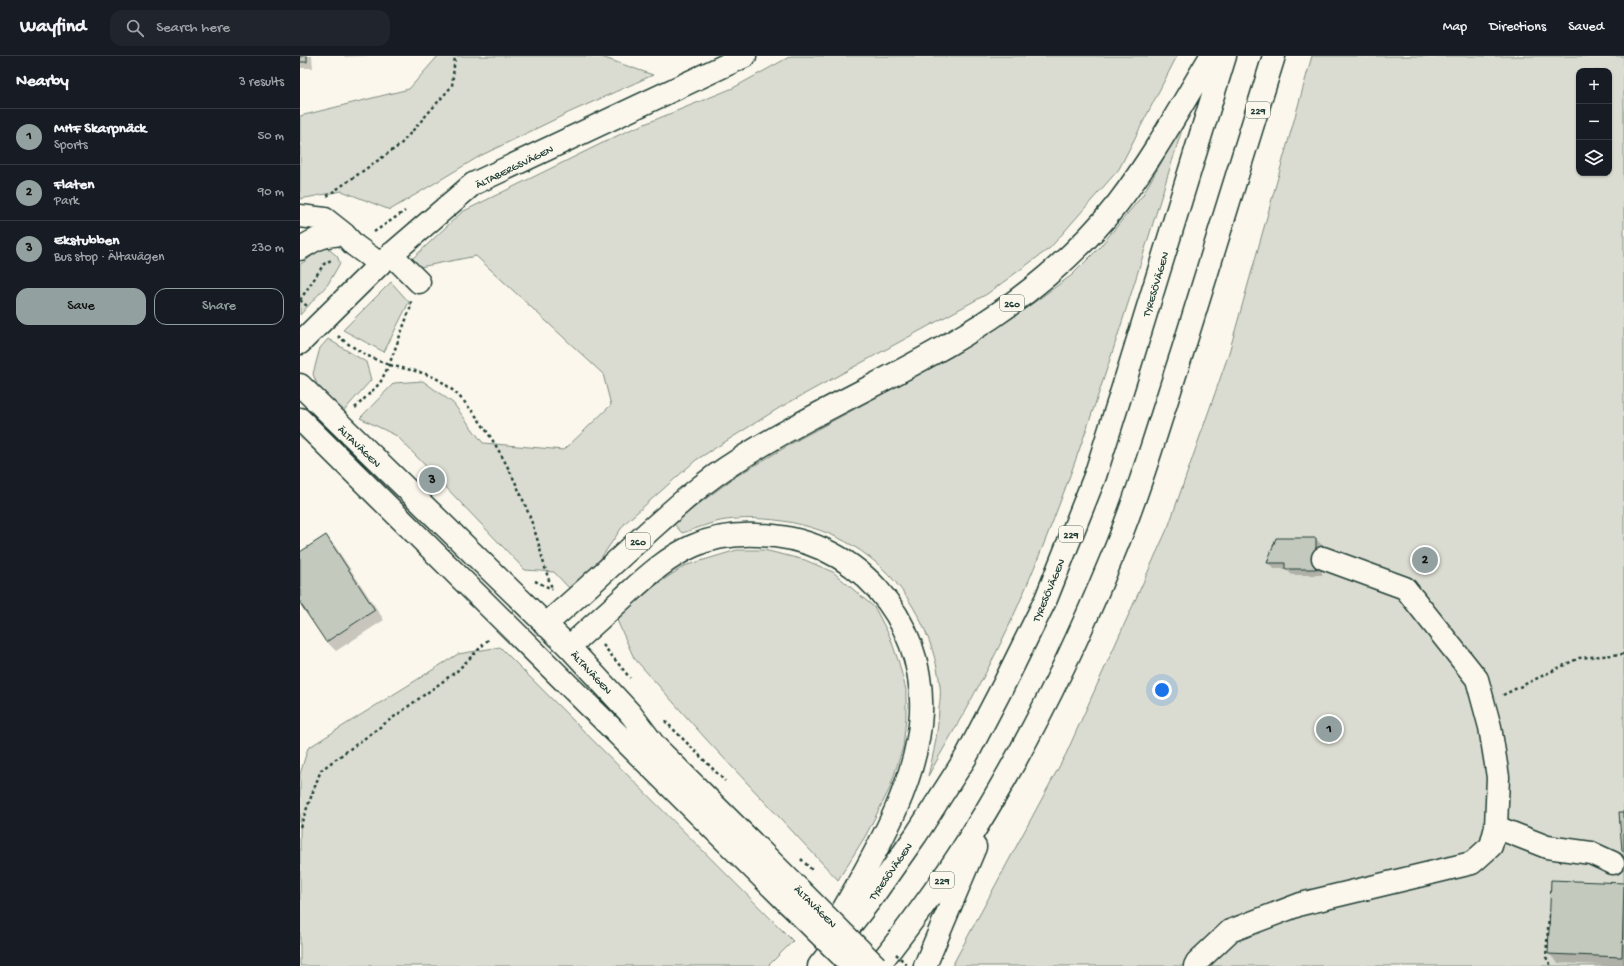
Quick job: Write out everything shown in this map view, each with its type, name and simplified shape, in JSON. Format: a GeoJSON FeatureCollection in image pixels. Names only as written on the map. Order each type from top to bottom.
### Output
{"type":"FeatureCollection","features":[{"type":"Feature","properties":{"kind":"main road","name":"ÄLTABERGSVÄGEN"},"geometry":{"type":"LineString","coordinates":[[300,343],[385,259],[473,184],[745,56]]}},
{"type":"Feature","properties":{"kind":"main road","name":"260"},"geometry":{"type":"LineString","coordinates":[[545,625],[568,606],[672,510],[702,485],[734,462],[967,334],[1007,307],[1056,268],[1117,204],[1154,152],[1211,56]]}},
{"type":"Feature","properties":{"kind":"main road","name":"TYRESÖVÄGEN"},"geometry":{"type":"LineString","coordinates":[[819,966],[871,899],[911,842],[966,757],[1046,599],[1094,476],[1131,362],[1225,56]]}},
{"type":"Feature","properties":{"kind":"main road","name":"229"},"geometry":{"type":"LineString","coordinates":[[877,966],[925,904],[958,856],[1025,743],[1069,656],[1113,554],[1142,477],[1240,171],[1274,56]]}},
{"type":"Feature","properties":{"kind":"main road"},"geometry":{"type":"LineString","coordinates":[[300,216],[325,219],[344,234],[354,245],[385,259],[415,291]]}},
{"type":"Feature","properties":{"kind":"main road"},"geometry":{"type":"LineString","coordinates":[[300,249],[327,235],[344,234]]}},
{"type":"Feature","properties":{"kind":"main road","name":"ÄLTAVÄGEN"},"geometry":{"type":"LineString","coordinates":[[300,385],[569,647],[630,713],[655,746],[795,897],[852,966]]}},
{"type":"Feature","properties":{"kind":"main road","name":"ÄLTAVÄGEN"},"geometry":{"type":"LineString","coordinates":[[300,419],[549,665],[795,897],[877,966]]}},
{"type":"Feature","properties":{"kind":"main road"},"geometry":{"type":"LineString","coordinates":[[549,665],[649,575],[671,558],[694,546],[718,539],[744,534],[769,535],[798,540],[828,551],[855,567],[877,588],[892,607],[905,630],[916,657],[921,685],[922,713],[918,744],[911,772],[893,815],[873,856],[812,966]]}},
{"type":"Feature","properties":{"kind":"main road"},"geometry":{"type":"LineString","coordinates":[[1195,966],[1197,962],[1230,931],[1301,904],[1472,863],[1491,846],[1496,827],[1498,777],[1490,727],[1477,679],[1405,588],[1323,558]]}},
{"type":"Feature","properties":{"kind":"main road"},"geometry":{"type":"LineString","coordinates":[[527,643],[545,625]]}},
{"type":"Feature","properties":{"kind":"main road"},"geometry":{"type":"LineString","coordinates":[[925,966],[936,943],[999,789]]}},
{"type":"Feature","properties":{"kind":"main road"},"geometry":{"type":"LineString","coordinates":[[1496,827],[1547,847],[1591,853],[1613,863]]}},
{"type":"Feature","properties":{"kind":"path"},"geometry":{"type":"LineString","coordinates":[[325,219],[324,198],[400,145],[452,86],[455,56]]}},
{"type":"Feature","properties":{"kind":"path"},"geometry":{"type":"LineString","coordinates":[[354,410],[380,383],[389,365],[410,309],[415,291]]}},
{"type":"Feature","properties":{"kind":"path"},"geometry":{"type":"LineString","coordinates":[[300,300],[348,344],[389,365],[420,371],[438,380],[465,401],[480,420],[502,457],[533,527],[546,575],[552,590],[568,606]]}},
{"type":"Feature","properties":{"kind":"path"},"geometry":{"type":"LineString","coordinates":[[589,629],[624,669],[632,681]]}},
{"type":"Feature","properties":{"kind":"path"},"geometry":{"type":"LineString","coordinates":[[300,827],[321,770],[457,671],[494,633]]}},
{"type":"Feature","properties":{"kind":"path"},"geometry":{"type":"LineString","coordinates":[[1484,705],[1579,658],[1624,654]]}},
{"type":"Feature","properties":{"kind":"path"},"geometry":{"type":"LineString","coordinates":[[660,715],[730,787]]}},
{"type":"Feature","properties":{"kind":"path"},"geometry":{"type":"LineString","coordinates":[[1549,916],[1546,957],[1551,966]]}},
{"type":"Feature","properties":{"kind":"shaded area"},"geometry":{"type":"Polygon","coordinates":[[[438,56],[599,56],[653,75],[568,113],[480,156],[390,210],[342,191],[300,199],[300,116],[409,89],[438,56]]]}},
{"type":"Feature","properties":{"kind":"shaded area"},"geometry":{"type":"Polygon","coordinates":[[[791,56],[1177,56],[1119,169],[1050,248],[987,294],[779,408],[696,460],[625,523],[590,574],[569,588],[554,572],[525,570],[397,436],[360,418],[394,383],[423,381],[453,403],[483,443],[564,450],[611,405],[603,374],[476,256],[420,267],[412,259],[462,212],[625,132],[733,88],[791,56]]]}},
{"type":"Feature","properties":{"kind":"shaded area"},"geometry":{"type":"Polygon","coordinates":[[[1312,56],[1624,56],[1624,966],[952,966],[1066,754],[1169,525],[1228,356],[1312,56]]]}},
{"type":"Feature","properties":{"kind":"shaded area"},"geometry":{"type":"Polygon","coordinates":[[[1184,123],[1127,307],[1087,429],[1042,549],[997,651],[928,776],[938,726],[940,689],[937,668],[926,632],[917,614],[896,583],[883,569],[854,546],[837,537],[801,525],[763,519],[726,520],[682,533],[673,523],[735,477],[801,438],[953,356],[1011,319],[1072,275],[1099,248],[1142,196],[1184,123]]]}},
{"type":"Feature","properties":{"kind":"shaded area"},"geometry":{"type":"Polygon","coordinates":[[[325,246],[337,256],[340,263],[328,284],[300,315],[300,264],[325,246]]]}},
{"type":"Feature","properties":{"kind":"shaded area"},"geometry":{"type":"Polygon","coordinates":[[[391,282],[409,302],[384,352],[343,330],[391,282]]]}},
{"type":"Feature","properties":{"kind":"shaded area"},"geometry":{"type":"Polygon","coordinates":[[[328,339],[366,362],[371,380],[341,414],[321,395],[313,374],[320,348],[328,339]]]}},
{"type":"Feature","properties":{"kind":"shaded area"},"geometry":{"type":"Polygon","coordinates":[[[737,550],[764,550],[805,560],[833,572],[875,608],[890,637],[899,663],[906,690],[906,718],[903,747],[890,788],[866,835],[838,880],[706,739],[634,658],[616,618],[653,587],[684,566],[737,550]]]}},
{"type":"Feature","properties":{"kind":"shaded area"},"geometry":{"type":"Polygon","coordinates":[[[500,647],[793,941],[768,966],[300,966],[300,774],[308,748],[458,654],[500,647]]]}},
{"type":"Feature","properties":{"kind":"building"},"geometry":{"type":"Polygon","coordinates":[[[300,56],[307,56],[307,62],[300,62],[300,56]]]}},
{"type":"Feature","properties":{"kind":"building"},"geometry":{"type":"Polygon","coordinates":[[[326,535],[375,610],[326,642],[300,603],[300,552],[326,535]]]}},
{"type":"Feature","properties":{"kind":"building"},"geometry":{"type":"Polygon","coordinates":[[[1276,538],[1316,538],[1316,569],[1285,569],[1285,563],[1267,563],[1276,538]]]}},
{"type":"Feature","properties":{"kind":"building"},"geometry":{"type":"Polygon","coordinates":[[[1619,812],[1624,812],[1624,851],[1622,851],[1619,812]]]}},
{"type":"Feature","properties":{"kind":"building"},"geometry":{"type":"Polygon","coordinates":[[[1551,880],[1624,883],[1622,957],[1548,954],[1551,880]]]}},
{"type":"Feature","properties":{"kind":"place","name":"Ekstubben"},"geometry":{"type":"Point","coordinates":[432,480]}},
{"type":"Feature","properties":{"kind":"place","name":"Flaten"},"geometry":{"type":"Point","coordinates":[1425,560]}},
{"type":"Feature","properties":{"kind":"place","name":"MHF Skarpnäck"},"geometry":{"type":"Point","coordinates":[1329,729]}}]}
